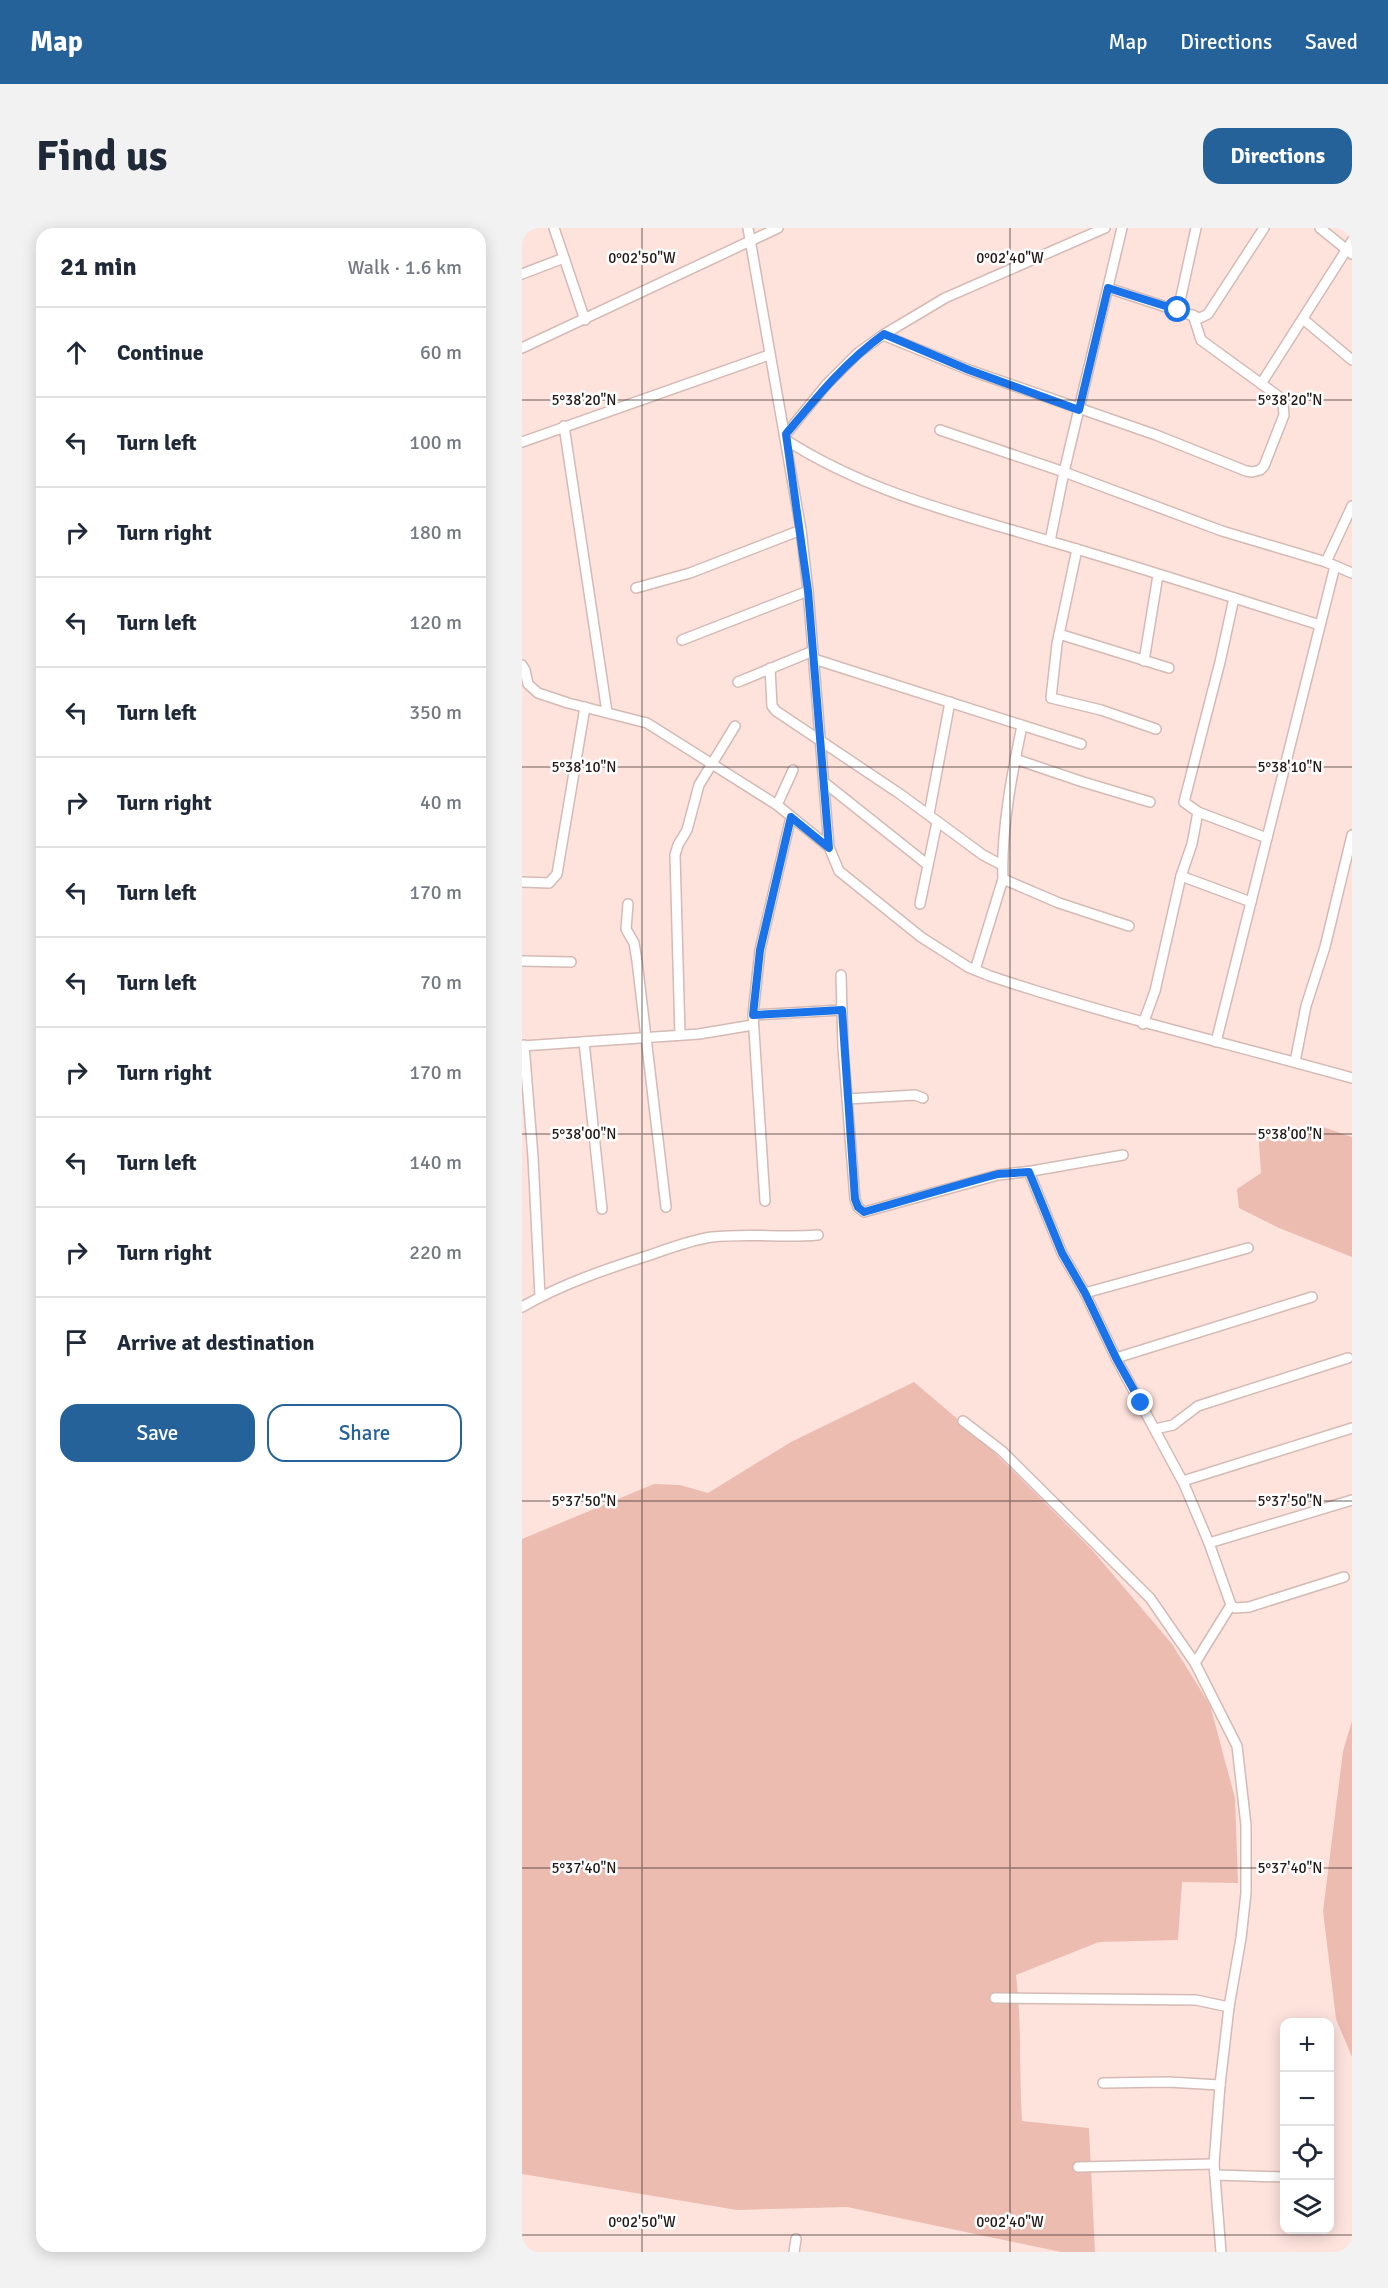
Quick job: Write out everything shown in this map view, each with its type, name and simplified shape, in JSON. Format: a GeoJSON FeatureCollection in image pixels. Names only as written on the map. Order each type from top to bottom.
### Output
{"type":"FeatureCollection","features":[{"type":"Feature","properties":{"kind":"street"},"geometry":{"type":"LineString","coordinates":[[554,228],[585,320]]}},
{"type":"Feature","properties":{"kind":"street"},"geometry":{"type":"LineString","coordinates":[[748,228],[752,240],[769,355],[786,437],[801,530],[829,848],[839,872],[921,937],[975,970],[1031,990],[1143,1024],[1352,1078]]}},
{"type":"Feature","properties":{"kind":"street"},"geometry":{"type":"LineString","coordinates":[[522,348],[778,228]]}},
{"type":"Feature","properties":{"kind":"street"},"geometry":{"type":"LineString","coordinates":[[1050,541],[1064,472],[1122,228]]}},
{"type":"Feature","properties":{"kind":"street"},"geometry":{"type":"LineString","coordinates":[[1178,310],[1196,228]]}},
{"type":"Feature","properties":{"kind":"street"},"geometry":{"type":"LineString","coordinates":[[1108,288],[1200,318],[1208,314],[1264,228]]}},
{"type":"Feature","properties":{"kind":"street"},"geometry":{"type":"LineString","coordinates":[[1261,384],[1350,248],[1320,228]]}},
{"type":"Feature","properties":{"kind":"street"},"geometry":{"type":"LineString","coordinates":[[786,437],[826,385],[858,353],[884,334],[945,298],[1098,229]]}},
{"type":"Feature","properties":{"kind":"street"},"geometry":{"type":"LineString","coordinates":[[522,274],[564,258]]}},
{"type":"Feature","properties":{"kind":"street"},"geometry":{"type":"LineString","coordinates":[[884,334],[969,370],[1156,435],[1252,472],[1264,466],[1284,415],[1283,404],[1278,396],[1201,340],[1193,315]]}},
{"type":"Feature","properties":{"kind":"street"},"geometry":{"type":"LineString","coordinates":[[1303,319],[1352,360]]}},
{"type":"Feature","properties":{"kind":"street"},"geometry":{"type":"LineString","coordinates":[[522,442],[769,355]]}},
{"type":"Feature","properties":{"kind":"street"},"geometry":{"type":"LineString","coordinates":[[564,426],[607,712]]}},
{"type":"Feature","properties":{"kind":"street"},"geometry":{"type":"LineString","coordinates":[[940,430],[1064,472],[1222,531],[1330,564],[1352,573]]}},
{"type":"Feature","properties":{"kind":"street"},"geometry":{"type":"LineString","coordinates":[[786,437],[816,459],[844,474],[947,512],[1077,549],[1320,625]]}},
{"type":"Feature","properties":{"kind":"street"},"geometry":{"type":"LineString","coordinates":[[1216,1042],[1320,625],[1330,564],[1352,506]]}},
{"type":"Feature","properties":{"kind":"street"},"geometry":{"type":"LineString","coordinates":[[636,588],[690,573],[801,530]]}},
{"type":"Feature","properties":{"kind":"street"},"geometry":{"type":"LineString","coordinates":[[1077,549],[1059,634],[1051,698],[1101,710],[1156,729]]}},
{"type":"Feature","properties":{"kind":"street"},"geometry":{"type":"LineString","coordinates":[[1144,661],[1158,575]]}},
{"type":"Feature","properties":{"kind":"street"},"geometry":{"type":"LineString","coordinates":[[682,640],[808,591]]}},
{"type":"Feature","properties":{"kind":"street"},"geometry":{"type":"LineString","coordinates":[[1234,598],[1218,672],[1184,802],[1198,812],[1267,838]]}},
{"type":"Feature","properties":{"kind":"street"},"geometry":{"type":"LineString","coordinates":[[1059,634],[1169,668]]}},
{"type":"Feature","properties":{"kind":"street"},"geometry":{"type":"LineString","coordinates":[[738,682],[770,668],[813,655],[1081,744]]}},
{"type":"Feature","properties":{"kind":"street"},"geometry":{"type":"LineString","coordinates":[[522,665],[528,684],[534,690],[550,698],[647,723],[777,805],[829,848]]}},
{"type":"Feature","properties":{"kind":"street"},"geometry":{"type":"LineString","coordinates":[[770,668],[772,706],[776,711],[1002,865]]}},
{"type":"Feature","properties":{"kind":"street"},"geometry":{"type":"LineString","coordinates":[[929,814],[950,702]]}},
{"type":"Feature","properties":{"kind":"street"},"geometry":{"type":"LineString","coordinates":[[522,882],[549,883],[557,874],[585,707]]}},
{"type":"Feature","properties":{"kind":"street"},"geometry":{"type":"LineString","coordinates":[[680,1035],[675,855],[687,830],[699,785],[735,726]]}},
{"type":"Feature","properties":{"kind":"street"},"geometry":{"type":"LineString","coordinates":[[975,970],[1003,879],[1002,865],[1015,759],[1022,726]]}},
{"type":"Feature","properties":{"kind":"street"},"geometry":{"type":"LineString","coordinates":[[1015,759],[1149,802]]}},
{"type":"Feature","properties":{"kind":"street"},"geometry":{"type":"LineString","coordinates":[[777,805],[794,770]]}},
{"type":"Feature","properties":{"kind":"street"},"geometry":{"type":"LineString","coordinates":[[825,783],[928,865]]}},
{"type":"Feature","properties":{"kind":"street"},"geometry":{"type":"LineString","coordinates":[[1143,1024],[1169,938],[1181,876],[1192,844],[1198,812]]}},
{"type":"Feature","properties":{"kind":"street"},"geometry":{"type":"LineString","coordinates":[[765,1201],[753,1020],[760,950],[791,817]]}},
{"type":"Feature","properties":{"kind":"street"},"geometry":{"type":"LineString","coordinates":[[920,904],[937,822]]}},
{"type":"Feature","properties":{"kind":"street"},"geometry":{"type":"LineString","coordinates":[[1295,1062],[1306,1006],[1325,947],[1352,835]]}},
{"type":"Feature","properties":{"kind":"street"},"geometry":{"type":"LineString","coordinates":[[1181,876],[1251,902]]}},
{"type":"Feature","properties":{"kind":"street"},"geometry":{"type":"LineString","coordinates":[[1003,879],[1059,903],[1129,926]]}},
{"type":"Feature","properties":{"kind":"street"},"geometry":{"type":"LineString","coordinates":[[628,904],[626,929],[634,943],[666,1207]]}},
{"type":"Feature","properties":{"kind":"street"},"geometry":{"type":"LineString","coordinates":[[522,961],[571,962]]}},
{"type":"Feature","properties":{"kind":"street"},"geometry":{"type":"LineString","coordinates":[[841,975],[855,1199],[858,1207],[864,1212],[998,1174],[1029,1172],[1123,1155]]}},
{"type":"Feature","properties":{"kind":"street"},"geometry":{"type":"LineString","coordinates":[[540,1296],[533,1157],[523,1046],[699,1034],[753,1020],[842,1010]]}},
{"type":"Feature","properties":{"kind":"street"},"geometry":{"type":"LineString","coordinates":[[584,1042],[602,1209]]}},
{"type":"Feature","properties":{"kind":"street"},"geometry":{"type":"LineString","coordinates":[[847,1099],[915,1095],[923,1098]]}},
{"type":"Feature","properties":{"kind":"street"},"geometry":{"type":"LineString","coordinates":[[1029,1172],[1062,1253],[1183,1481],[1209,1543],[1231,1605],[1235,1608],[1249,1607],[1344,1577]]}},
{"type":"Feature","properties":{"kind":"street"},"geometry":{"type":"LineString","coordinates":[[522,1307],[540,1296],[617,1265],[709,1237],[741,1234],[795,1237],[818,1234]]}},
{"type":"Feature","properties":{"kind":"street"},"geometry":{"type":"LineString","coordinates":[[1085,1293],[1248,1248]]}},
{"type":"Feature","properties":{"kind":"street"},"geometry":{"type":"LineString","coordinates":[[1116,1358],[1312,1297]]}},
{"type":"Feature","properties":{"kind":"street"},"geometry":{"type":"LineString","coordinates":[[1155,1429],[1173,1425],[1198,1406],[1348,1358]]}},
{"type":"Feature","properties":{"kind":"street"},"geometry":{"type":"LineString","coordinates":[[963,1421],[1002,1452],[1149,1598],[1195,1663],[1239,1754],[1246,1825],[1246,1893],[1241,1938],[1228,2007],[1214,2164],[1221,2252]]}},
{"type":"Feature","properties":{"kind":"street"},"geometry":{"type":"LineString","coordinates":[[1183,1481],[1352,1428]]}},
{"type":"Feature","properties":{"kind":"street"},"geometry":{"type":"LineString","coordinates":[[1209,1543],[1352,1500]]}},
{"type":"Feature","properties":{"kind":"street"},"geometry":{"type":"LineString","coordinates":[[1195,1663],[1231,1605]]}},
{"type":"Feature","properties":{"kind":"street"},"geometry":{"type":"LineString","coordinates":[[995,1998],[1196,2000],[1228,2007]]}},
{"type":"Feature","properties":{"kind":"street"},"geometry":{"type":"LineString","coordinates":[[1103,2083],[1168,2082],[1220,2085]]}},
{"type":"Feature","properties":{"kind":"street"},"geometry":{"type":"LineString","coordinates":[[1078,2167],[1214,2164]]}},
{"type":"Feature","properties":{"kind":"street"},"geometry":{"type":"LineString","coordinates":[[1215,2175],[1280,2177]]}},
{"type":"Feature","properties":{"kind":"street"},"geometry":{"type":"LineString","coordinates":[[794,2252],[796,2239]]}},
{"type":"Feature","properties":{"kind":"shaded area"},"geometry":{"type":"Polygon","coordinates":[[[1320,1126],[1352,1137],[1352,1257],[1279,1228],[1239,1208],[1237,1189],[1261,1173],[1258,1129],[1320,1126]]]}},
{"type":"Feature","properties":{"kind":"shaded area"},"geometry":{"type":"Polygon","coordinates":[[[914,1382],[980,1438],[1093,1551],[1172,1644],[1210,1705],[1235,1798],[1238,1883],[1182,1882],[1178,1940],[1099,1942],[1016,1975],[1022,2121],[1089,2128],[1095,2252],[1061,2252],[847,2207],[737,2210],[522,2174],[522,1539],[654,1484],[680,1485],[708,1493],[791,1442],[914,1382]]]}},
{"type":"Feature","properties":{"kind":"shaded area"},"geometry":{"type":"Polygon","coordinates":[[[1352,1721],[1352,2057],[1336,2019],[1323,1911],[1343,1751],[1352,1721]]]}},
{"type":"Feature","properties":{"kind":"route"},"geometry":{"type":"LineString","coordinates":[[1141,1403],[1062,1253],[1029,1172],[998,1174],[864,1212],[858,1207],[855,1199],[842,1010],[753,1015],[760,950],[768,908],[791,817],[829,848],[808,591],[786,434],[826,385],[858,353],[884,334],[969,370],[1079,410],[1108,288],[1178,310]]}}]}
